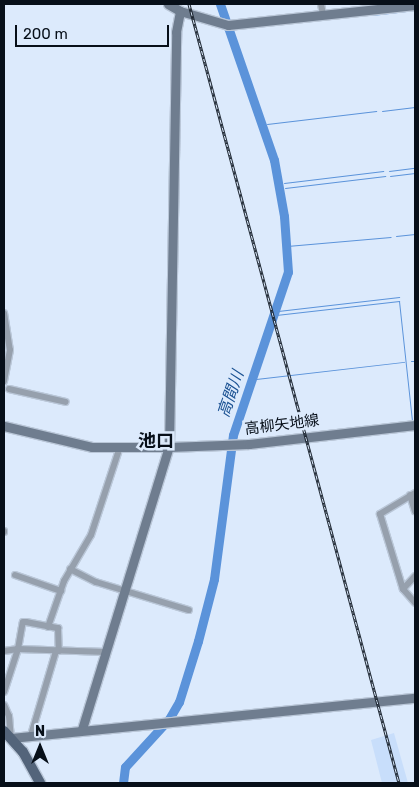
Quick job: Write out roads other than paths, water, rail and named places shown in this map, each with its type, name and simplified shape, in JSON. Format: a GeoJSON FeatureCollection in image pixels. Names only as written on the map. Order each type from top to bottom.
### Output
{"type":"FeatureCollection","features":[{"type":"Feature","properties":{"kind":"main road"},"geometry":{"type":"LineString","coordinates":[[7,734],[40,783]]}},
{"type":"Feature","properties":{"kind":"street"},"geometry":{"type":"LineString","coordinates":[[168,4],[180,11],[212,22],[233,25],[415,5]]}},
{"type":"Feature","properties":{"kind":"street"},"geometry":{"type":"LineString","coordinates":[[173,4],[180,11]]}},
{"type":"Feature","properties":{"kind":"street"},"geometry":{"type":"LineString","coordinates":[[321,4],[323,14]]}},
{"type":"Feature","properties":{"kind":"street"},"geometry":{"type":"LineString","coordinates":[[82,729],[169,447],[176,32],[180,11]]}},
{"type":"Feature","properties":{"kind":"street"},"geometry":{"type":"LineString","coordinates":[[4,313],[10,350],[4,381]]}},
{"type":"Feature","properties":{"kind":"street"},"geometry":{"type":"LineString","coordinates":[[9,389],[66,402]]}},
{"type":"Feature","properties":{"kind":"street","name":"高柳矢地線"},"geometry":{"type":"LineString","coordinates":[[4,426],[92,447],[169,447],[249,444],[415,425]]}},
{"type":"Feature","properties":{"kind":"street"},"geometry":{"type":"LineString","coordinates":[[48,627],[70,569],[92,535],[120,447]]}},
{"type":"Feature","properties":{"kind":"street"},"geometry":{"type":"LineString","coordinates":[[415,511],[413,494],[380,514],[403,589],[415,603]]}},
{"type":"Feature","properties":{"kind":"street"},"geometry":{"type":"LineString","coordinates":[[70,569],[126,591],[189,610]]}},
{"type":"Feature","properties":{"kind":"street"},"geometry":{"type":"LineString","coordinates":[[15,575],[61,591]]}},
{"type":"Feature","properties":{"kind":"street"},"geometry":{"type":"LineString","coordinates":[[403,589],[415,576]]}},
{"type":"Feature","properties":{"kind":"street"},"geometry":{"type":"LineString","coordinates":[[4,692],[18,649],[23,622],[58,628],[57,651],[31,735]]}},
{"type":"Feature","properties":{"kind":"street"},"geometry":{"type":"LineString","coordinates":[[4,651],[18,649],[106,652]]}},
{"type":"Feature","properties":{"kind":"street"},"geometry":{"type":"LineString","coordinates":[[4,705],[7,734],[31,735],[415,698]]}},
{"type":"Feature","properties":{"kind":"waterway","name":"高間川"},"geometry":{"type":"LineString","coordinates":[[123,783],[125,767],[169,719],[179,702],[198,641],[214,579],[233,435],[288,272],[284,216],[274,160],[220,4]]}},
{"type":"Feature","properties":{"kind":"waterway"},"geometry":{"type":"LineString","coordinates":[[372,15],[415,10]]}},
{"type":"Feature","properties":{"kind":"waterway"},"geometry":{"type":"LineString","coordinates":[[382,111],[415,107]]}},
{"type":"Feature","properties":{"kind":"waterway"},"geometry":{"type":"LineString","coordinates":[[267,124],[376,111]]}},
{"type":"Feature","properties":{"kind":"waterway"},"geometry":{"type":"LineString","coordinates":[[389,171],[415,168]]}},
{"type":"Feature","properties":{"kind":"waterway"},"geometry":{"type":"LineString","coordinates":[[284,183],[383,171]]}},
{"type":"Feature","properties":{"kind":"waterway"},"geometry":{"type":"LineString","coordinates":[[390,176],[415,173]]}},
{"type":"Feature","properties":{"kind":"waterway"},"geometry":{"type":"LineString","coordinates":[[285,188],[385,176]]}},
{"type":"Feature","properties":{"kind":"waterway"},"geometry":{"type":"LineString","coordinates":[[396,236],[415,234]]}},
{"type":"Feature","properties":{"kind":"waterway"},"geometry":{"type":"LineString","coordinates":[[287,246],[391,237]]}},
{"type":"Feature","properties":{"kind":"waterway"},"geometry":{"type":"LineString","coordinates":[[278,311],[399,297]]}},
{"type":"Feature","properties":{"kind":"waterway"},"geometry":{"type":"LineString","coordinates":[[276,315],[399,301],[412,420]]}},
{"type":"Feature","properties":{"kind":"waterway"},"geometry":{"type":"LineString","coordinates":[[256,379],[404,362]]}},
{"type":"Feature","properties":{"kind":"railway"},"geometry":{"type":"LineString","coordinates":[[189,4],[399,783]]}},
{"type":"Feature","properties":{"kind":"district","name":"池口"},"geometry":{"type":"Point","coordinates":[156,441]}}]}
